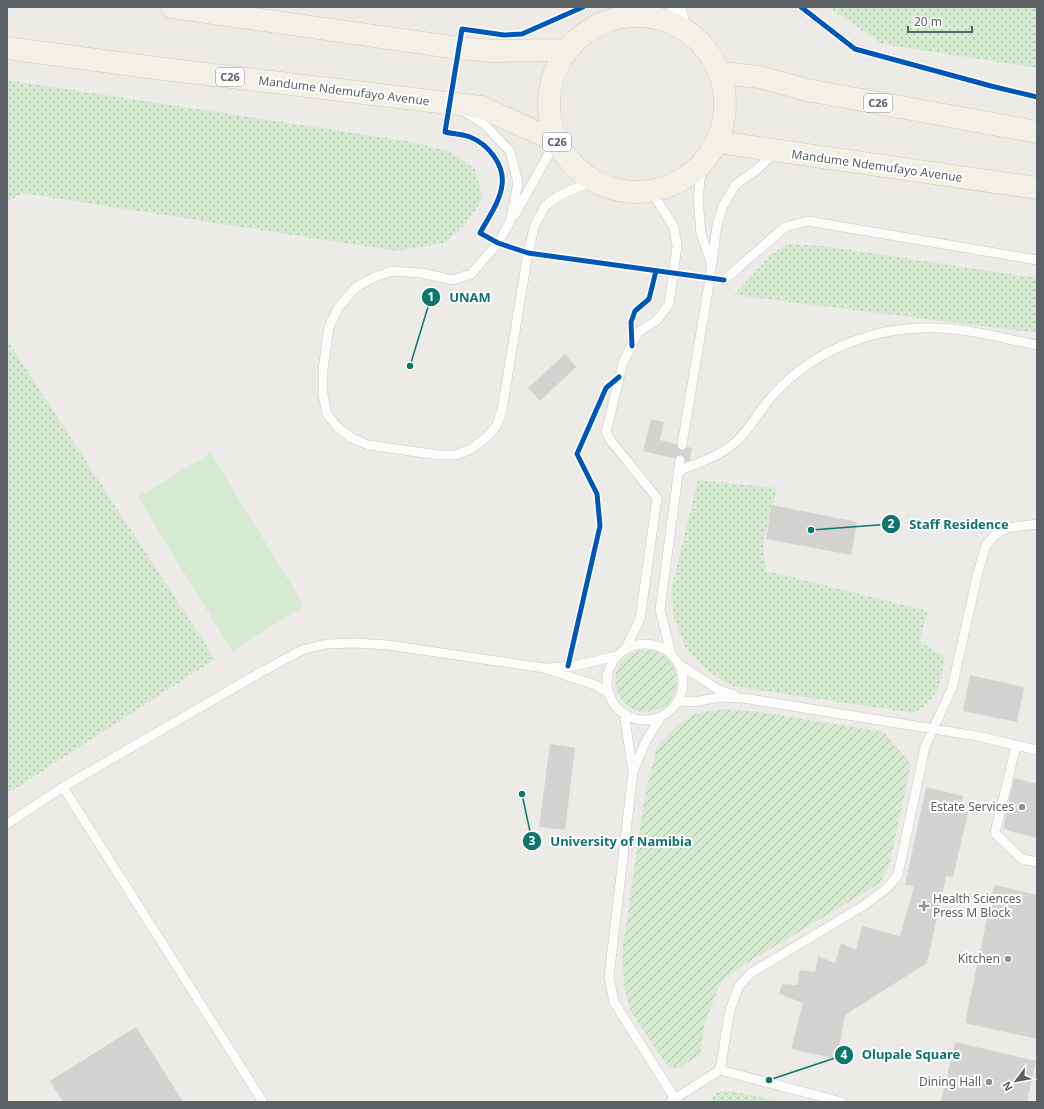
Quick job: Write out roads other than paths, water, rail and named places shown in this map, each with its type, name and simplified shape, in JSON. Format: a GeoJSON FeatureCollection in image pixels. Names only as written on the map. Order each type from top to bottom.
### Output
{"type":"FeatureCollection","features":[{"type":"Feature","properties":{"kind":"main road"},"geometry":{"type":"LineString","coordinates":[[172,7],[458,48],[495,51],[567,50],[591,29],[623,12],[636,16],[652,17],[688,33],[709,54],[720,73]]}},
{"type":"Feature","properties":{"kind":"main road","name":"Mandume Ndemufayo Avenue"},"geometry":{"type":"LineString","coordinates":[[7,48],[156,68],[481,107],[556,141]]}},
{"type":"Feature","properties":{"kind":"main road","name":"C26"},"geometry":{"type":"LineString","coordinates":[[567,50],[554,73],[550,90],[550,120],[556,141],[568,159],[584,175],[603,186],[624,192],[651,191],[667,188],[687,178],[702,165],[712,153],[723,128],[726,110],[725,91],[720,73],[760,77],[807,90],[1037,132]]}},
{"type":"Feature","properties":{"kind":"main road","name":"Mandume Ndemufayo Avenue"},"geometry":{"type":"LineString","coordinates":[[718,142],[776,152],[1037,188]]}},
{"type":"Feature","properties":{"kind":"street"},"geometry":{"type":"LineString","coordinates":[[676,7],[688,33]]}},
{"type":"Feature","properties":{"kind":"lane"},"geometry":{"type":"LineString","coordinates":[[454,104],[484,124],[510,151],[518,183],[510,222]]}},
{"type":"Feature","properties":{"kind":"lane"},"geometry":{"type":"LineString","coordinates":[[556,141],[498,243],[470,274],[453,280],[421,273],[392,272],[375,277],[356,287],[338,308],[329,327],[325,347],[323,394],[327,414],[338,428],[352,438],[368,445],[438,455],[455,455],[471,449],[486,438],[496,425],[505,397],[528,253],[535,225],[545,206],[560,195],[593,180]]}},
{"type":"Feature","properties":{"kind":"lane"},"geometry":{"type":"LineString","coordinates":[[682,445],[717,225],[728,195],[736,184],[756,171],[776,152]]}},
{"type":"Feature","properties":{"kind":"lane"},"geometry":{"type":"LineString","coordinates":[[702,165],[698,198],[701,234],[712,264]]}},
{"type":"Feature","properties":{"kind":"lane"},"geometry":{"type":"LineString","coordinates":[[626,648],[640,619],[657,498],[611,441],[606,432],[623,363],[638,332],[656,321],[669,304],[677,248],[674,227],[651,191]]}},
{"type":"Feature","properties":{"kind":"lane"},"geometry":{"type":"LineString","coordinates":[[724,280],[785,227],[808,221],[1037,260]]}},
{"type":"Feature","properties":{"kind":"lane"},"geometry":{"type":"LineString","coordinates":[[678,471],[714,457],[730,447],[741,437],[774,394],[791,378],[814,360],[850,341],[903,328],[939,328],[1037,345]]}},
{"type":"Feature","properties":{"kind":"lane"},"geometry":{"type":"LineString","coordinates":[[671,653],[660,610],[680,460]]}},
{"type":"Feature","properties":{"kind":"lane"},"geometry":{"type":"LineString","coordinates":[[624,713],[633,772],[609,977],[614,1002],[674,1101],[720,1070],[730,1010],[739,986],[747,977],[751,973],[863,906],[887,888],[898,875],[925,747],[952,688],[978,572],[986,545],[994,536],[1007,528],[1037,524]]}},
{"type":"Feature","properties":{"kind":"lane"},"geometry":{"type":"LineString","coordinates":[[7,824],[63,788],[276,664],[302,650],[326,644],[355,643],[388,645],[544,668],[595,686],[609,693]]}},
{"type":"Feature","properties":{"kind":"lane"},"geometry":{"type":"LineString","coordinates":[[633,772],[646,741],[660,718],[670,711],[679,701],[683,690],[684,677],[680,665],[671,653],[663,647],[651,643],[638,643],[626,648],[616,656],[609,667],[609,693],[614,704],[624,713],[635,719],[647,720],[660,718]]}},
{"type":"Feature","properties":{"kind":"lane"},"geometry":{"type":"LineString","coordinates":[[544,668],[574,666],[616,656]]}},
{"type":"Feature","properties":{"kind":"lane"},"geometry":{"type":"LineString","coordinates":[[680,665],[720,690],[743,698]]}},
{"type":"Feature","properties":{"kind":"lane"},"geometry":{"type":"LineString","coordinates":[[679,701],[695,702],[720,697],[743,698],[934,728],[1037,750]]}},
{"type":"Feature","properties":{"kind":"lane"},"geometry":{"type":"LineString","coordinates":[[1016,746],[994,833],[1022,859],[1037,862]]}},
{"type":"Feature","properties":{"kind":"lane"},"geometry":{"type":"LineString","coordinates":[[63,788],[264,1102]]}},
{"type":"Feature","properties":{"kind":"lane"},"geometry":{"type":"LineString","coordinates":[[720,1070],[842,1102]]}},
{"type":"Feature","properties":{"kind":"place","name":"UNAM"},"geometry":{"type":"Point","coordinates":[410,366]}},
{"type":"Feature","properties":{"kind":"place","name":"Staff Residence"},"geometry":{"type":"Point","coordinates":[811,530]}},
{"type":"Feature","properties":{"kind":"place","name":"University of Namibia"},"geometry":{"type":"Point","coordinates":[522,794]}},
{"type":"Feature","properties":{"kind":"place","name":"Estate Services"},"geometry":{"type":"Point","coordinates":[1022,807]}},
{"type":"Feature","properties":{"kind":"place","name":"Health Sciences Press M Block"},"geometry":{"type":"Point","coordinates":[924,906]}},
{"type":"Feature","properties":{"kind":"place","name":"Kitchen"},"geometry":{"type":"Point","coordinates":[1008,959]}},
{"type":"Feature","properties":{"kind":"place","name":"Olupale Square"},"geometry":{"type":"Point","coordinates":[769,1080]}},
{"type":"Feature","properties":{"kind":"place","name":"Dining Hall"},"geometry":{"type":"Point","coordinates":[989,1082]}}]}
